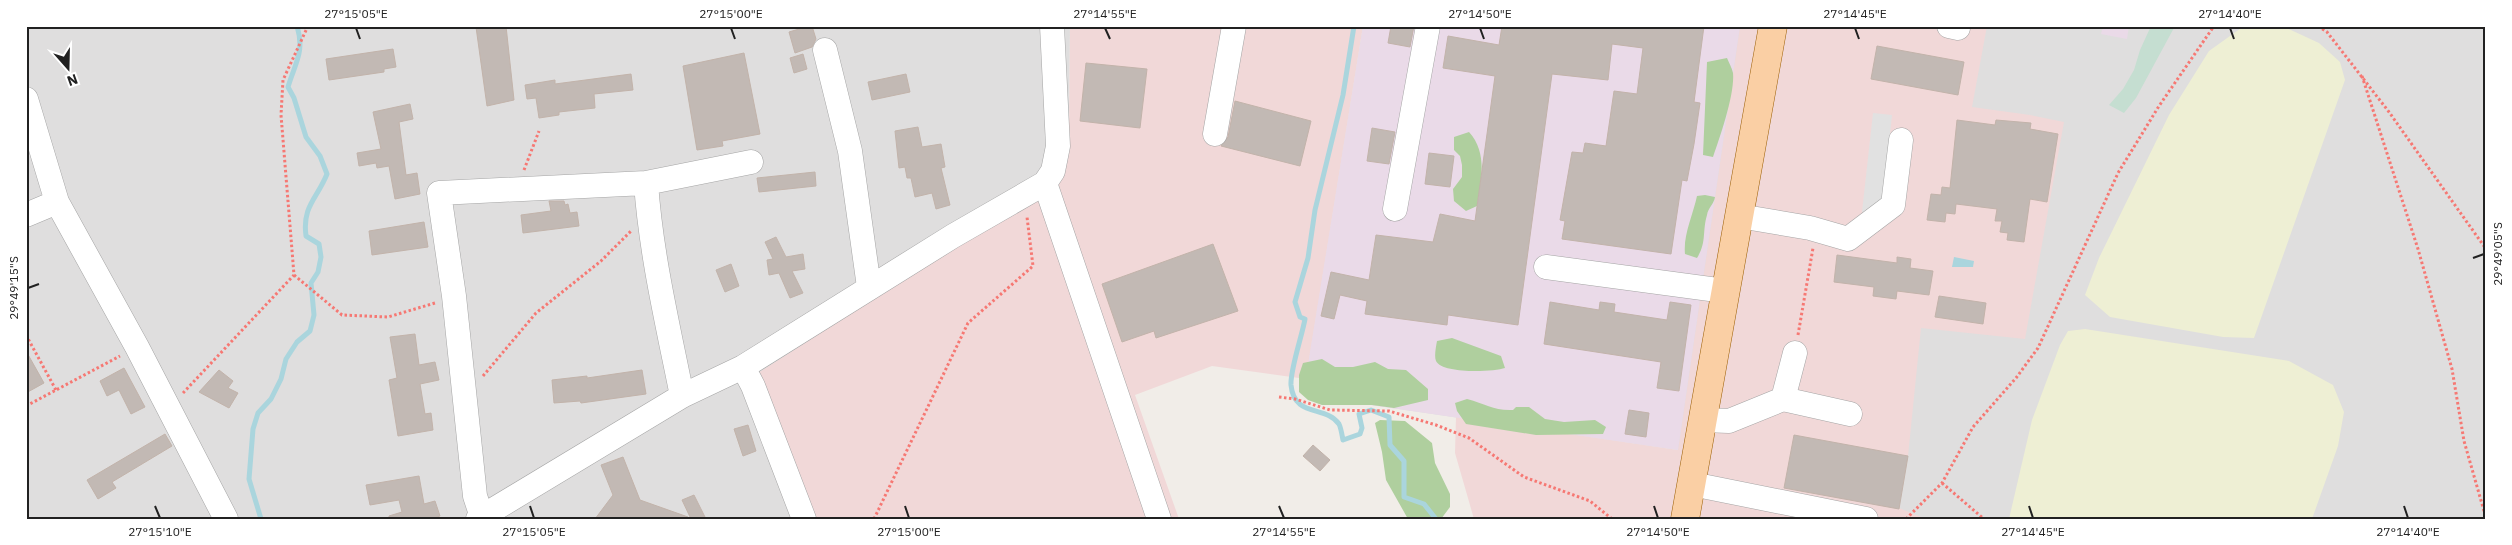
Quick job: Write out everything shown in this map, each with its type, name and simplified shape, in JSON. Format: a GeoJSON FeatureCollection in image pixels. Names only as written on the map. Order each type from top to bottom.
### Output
{"type":"FeatureCollection","features":[{"type":"Feature","properties":{"kind":"main road"},"geometry":{"type":"LineString","coordinates":[[1685,519],[1774,26]]}},
{"type":"Feature","properties":{"kind":"street"},"geometry":{"type":"LineString","coordinates":[[751,162],[646,184],[440,193],[480,518],[682,396],[743,367],[952,236],[1042,186],[1053,171],[1058,146],[1052,26]]}},
{"type":"Feature","properties":{"kind":"street"},"geometry":{"type":"LineString","coordinates":[[1215,134],[1234,26]]}},
{"type":"Feature","properties":{"kind":"street"},"geometry":{"type":"LineString","coordinates":[[1395,209],[1428,26]]}},
{"type":"Feature","properties":{"kind":"street"},"geometry":{"type":"LineString","coordinates":[[825,50],[850,151],[870,287]]}},
{"type":"Feature","properties":{"kind":"street"},"geometry":{"type":"LineString","coordinates":[[26,99],[57,202],[137,347],[226,519]]}},
{"type":"Feature","properties":{"kind":"street"},"geometry":{"type":"LineString","coordinates":[[1739,216],[1815,230],[1848,239],[1893,205],[1901,140]]}},
{"type":"Feature","properties":{"kind":"street"},"geometry":{"type":"LineString","coordinates":[[646,184],[648,215],[682,396]]}},
{"type":"Feature","properties":{"kind":"street"},"geometry":{"type":"LineString","coordinates":[[1042,186],[1054,203],[1159,519]]}},
{"type":"Feature","properties":{"kind":"street"},"geometry":{"type":"LineString","coordinates":[[26,215],[57,202]]}},
{"type":"Feature","properties":{"kind":"street"},"geometry":{"type":"LineString","coordinates":[[1546,267],[1725,292]]}},
{"type":"Feature","properties":{"kind":"street"},"geometry":{"type":"LineString","coordinates":[[1783,400],[1795,353]]}},
{"type":"Feature","properties":{"kind":"street"},"geometry":{"type":"LineString","coordinates":[[743,367],[753,386],[804,519]]}},
{"type":"Feature","properties":{"kind":"street"},"geometry":{"type":"LineString","coordinates":[[1703,420],[1730,421],[1783,400],[1850,414]]}},
{"type":"Feature","properties":{"kind":"street"},"geometry":{"type":"LineString","coordinates":[[1692,484],[1866,519]]}},
{"type":"Feature","properties":{"kind":"path"},"geometry":{"type":"LineString","coordinates":[[308,26],[283,80],[281,115],[294,275],[342,314],[388,317],[454,296]]}},
{"type":"Feature","properties":{"kind":"path"},"geometry":{"type":"LineString","coordinates":[[1906,519],[1942,483],[1973,427],[2016,378],[2038,348],[2118,174],[2159,106],[2214,26]]}},
{"type":"Feature","properties":{"kind":"path"},"geometry":{"type":"LineString","coordinates":[[2318,26],[2327,32],[2362,76],[2486,249]]}},
{"type":"Feature","properties":{"kind":"path"},"geometry":{"type":"LineString","coordinates":[[2362,76],[2418,249],[2452,369],[2464,441],[2486,518]]}},
{"type":"Feature","properties":{"kind":"path"},"geometry":{"type":"LineString","coordinates":[[516,191],[540,131]]}},
{"type":"Feature","properties":{"kind":"path"},"geometry":{"type":"LineString","coordinates":[[874,519],[968,323],[1033,266],[1027,216],[1042,186]]}},
{"type":"Feature","properties":{"kind":"path"},"geometry":{"type":"LineString","coordinates":[[466,397],[536,313],[601,261],[648,215]]}},
{"type":"Feature","properties":{"kind":"path"},"geometry":{"type":"LineString","coordinates":[[1795,353],[1815,230]]}},
{"type":"Feature","properties":{"kind":"path"},"geometry":{"type":"LineString","coordinates":[[169,408],[294,275]]}},
{"type":"Feature","properties":{"kind":"path"},"geometry":{"type":"LineString","coordinates":[[26,335],[56,390]]}},
{"type":"Feature","properties":{"kind":"path"},"geometry":{"type":"LineString","coordinates":[[26,406],[137,347]]}},
{"type":"Feature","properties":{"kind":"path"},"geometry":{"type":"LineString","coordinates":[[1279,397],[1295,399],[1330,410],[1389,411],[1436,425],[1469,438],[1524,477],[1590,501],[1612,519]]}},
{"type":"Feature","properties":{"kind":"path"},"geometry":{"type":"LineString","coordinates":[[1942,483],[1984,519]]}},
{"type":"Feature","properties":{"kind":"shaded area"},"geometry":{"type":"Polygon","coordinates":[[[26,26],[1070,26],[1069,137],[812,519],[26,519],[26,26]]]}},
{"type":"Feature","properties":{"kind":"shaded area"},"geometry":{"type":"Polygon","coordinates":[[[1070,26],[1363,26],[1306,379],[1212,366],[1135,395],[1179,519],[812,519],[758,373],[1057,181],[1069,137],[1070,26]]]}},
{"type":"Feature","properties":{"kind":"shaded area"},"geometry":{"type":"Polygon","coordinates":[[[1363,26],[2486,26],[2486,519],[1666,519],[1678,450],[1303,395],[1363,26]]]}},
{"type":"Feature","properties":{"kind":"shaded area"},"geometry":{"type":"Polygon","coordinates":[[[1363,26],[1740,26],[1678,450],[1303,395],[1363,26]]]}},
{"type":"Feature","properties":{"kind":"shaded area"},"geometry":{"type":"Polygon","coordinates":[[[1740,26],[1987,26],[1972,107],[2064,122],[2025,339],[1921,328],[1908,456],[1899,508],[1926,519],[1474,519],[1455,453],[1456,417],[1678,450],[1740,26]]]}},
{"type":"Feature","properties":{"kind":"shaded area"},"geometry":{"type":"Polygon","coordinates":[[[2103,26],[2129,26],[2127,39],[2101,34],[2103,26]]]}},
{"type":"Feature","properties":{"kind":"shaded area"},"geometry":{"type":"Polygon","coordinates":[[[1873,113],[1892,115],[1883,201],[1869,213],[1862,212],[1873,113]]]}},
{"type":"Feature","properties":{"kind":"green space"},"geometry":{"type":"Polygon","coordinates":[[[2151,26],[2175,26],[2136,98],[2124,113],[2109,105],[2123,89],[2134,70],[2140,50],[2151,26]]]}},
{"type":"Feature","properties":{"kind":"green space"},"geometry":{"type":"Polygon","coordinates":[[[2244,26],[2282,26],[2319,43],[2340,62],[2345,80],[2254,338],[2223,337],[2110,317],[2085,295],[2099,258],[2169,115],[2209,51],[2244,26]]]}},
{"type":"Feature","properties":{"kind":"green space"},"geometry":{"type":"Polygon","coordinates":[[[1727,58],[1733,73],[1732,92],[1713,157],[1703,155],[1707,62],[1727,58]]]}},
{"type":"Feature","properties":{"kind":"green space"},"geometry":{"type":"Polygon","coordinates":[[[1469,132],[1479,149],[1482,167],[1477,206],[1466,211],[1454,201],[1453,189],[1462,177],[1462,165],[1460,156],[1454,150],[1454,137],[1469,132]]]}},
{"type":"Feature","properties":{"kind":"green space"},"geometry":{"type":"Polygon","coordinates":[[[1697,196],[1715,197],[1708,213],[1702,247],[1697,258],[1685,254],[1685,240],[1697,196]]]}},
{"type":"Feature","properties":{"kind":"green space"},"geometry":{"type":"Polygon","coordinates":[[[2085,329],[2289,361],[2333,385],[2344,412],[2338,446],[2312,519],[2009,519],[2032,420],[2060,345],[2068,331],[2085,329]]]}},
{"type":"Feature","properties":{"kind":"green space"},"geometry":{"type":"Polygon","coordinates":[[[1452,338],[1501,356],[1505,368],[1468,371],[1440,365],[1435,359],[1437,341],[1452,338]]]}},
{"type":"Feature","properties":{"kind":"green space"},"geometry":{"type":"Polygon","coordinates":[[[1322,359],[1335,367],[1353,367],[1375,362],[1388,369],[1406,370],[1428,389],[1428,400],[1394,408],[1372,405],[1322,405],[1308,400],[1299,392],[1299,375],[1303,363],[1322,359]]]}},
{"type":"Feature","properties":{"kind":"green space"},"geometry":{"type":"Polygon","coordinates":[[[1467,399],[1500,409],[1513,410],[1516,407],[1529,407],[1545,419],[1564,422],[1595,420],[1606,427],[1603,434],[1536,435],[1466,424],[1457,411],[1455,403],[1467,399]]]}},
{"type":"Feature","properties":{"kind":"green space"},"geometry":{"type":"Polygon","coordinates":[[[1380,420],[1405,421],[1432,443],[1435,463],[1450,494],[1450,507],[1441,519],[1408,519],[1386,480],[1375,423],[1380,420]]]}},
{"type":"Feature","properties":{"kind":"water"},"geometry":{"type":"Polygon","coordinates":[[[1954,257],[1974,261],[1973,267],[1952,267],[1954,257]]]}},
{"type":"Feature","properties":{"kind":"building"},"geometry":{"type":"Polygon","coordinates":[[[506,26],[514,100],[487,106],[476,27],[506,26]]]}},
{"type":"Feature","properties":{"kind":"building"},"geometry":{"type":"Polygon","coordinates":[[[812,26],[816,39],[812,47],[795,53],[789,32],[812,26]]]}},
{"type":"Feature","properties":{"kind":"building"},"geometry":{"type":"Polygon","coordinates":[[[1391,26],[1414,26],[1410,47],[1388,43],[1391,26]]]}},
{"type":"Feature","properties":{"kind":"building"},"geometry":{"type":"Polygon","coordinates":[[[1502,26],[1704,26],[1694,102],[1700,103],[1687,181],[1682,180],[1671,254],[1562,239],[1565,221],[1560,220],[1572,152],[1583,153],[1585,143],[1606,146],[1614,91],[1637,94],[1643,48],[1612,44],[1608,80],[1552,74],[1518,325],[1448,315],[1447,325],[1365,314],[1367,301],[1340,295],[1334,319],[1321,316],[1331,272],[1369,280],[1376,235],[1433,242],[1440,214],[1475,221],[1495,76],[1443,68],[1448,36],[1499,45],[1502,26]]]}},
{"type":"Feature","properties":{"kind":"building"},"geometry":{"type":"Polygon","coordinates":[[[1877,46],[1964,62],[1958,95],[1871,79],[1877,46]]]}},
{"type":"Feature","properties":{"kind":"building"},"geometry":{"type":"Polygon","coordinates":[[[393,49],[396,67],[384,69],[384,72],[329,80],[326,59],[393,49]]]}},
{"type":"Feature","properties":{"kind":"building"},"geometry":{"type":"Polygon","coordinates":[[[744,53],[760,134],[722,141],[723,146],[697,150],[683,66],[744,53]]]}},
{"type":"Feature","properties":{"kind":"building"},"geometry":{"type":"Polygon","coordinates":[[[803,54],[807,69],[794,73],[790,58],[803,54]]]}},
{"type":"Feature","properties":{"kind":"building"},"geometry":{"type":"Polygon","coordinates":[[[1086,63],[1147,69],[1140,128],[1080,121],[1086,63]]]}},
{"type":"Feature","properties":{"kind":"building"},"geometry":{"type":"Polygon","coordinates":[[[631,74],[633,90],[594,94],[595,108],[559,112],[559,115],[539,118],[536,98],[527,99],[525,85],[555,80],[555,84],[631,74]]]}},
{"type":"Feature","properties":{"kind":"building"},"geometry":{"type":"Polygon","coordinates":[[[906,74],[910,92],[872,100],[868,82],[906,74]]]}},
{"type":"Feature","properties":{"kind":"building"},"geometry":{"type":"Polygon","coordinates":[[[1235,101],[1311,121],[1300,166],[1221,146],[1228,137],[1235,101]]]}},
{"type":"Feature","properties":{"kind":"building"},"geometry":{"type":"Polygon","coordinates":[[[410,104],[413,119],[399,122],[406,175],[417,173],[420,194],[395,199],[389,166],[377,168],[376,163],[359,166],[357,153],[381,149],[373,112],[410,104]]]}},
{"type":"Feature","properties":{"kind":"building"},"geometry":{"type":"Polygon","coordinates":[[[1957,120],[1995,125],[1996,120],[2031,123],[2030,129],[2058,134],[2047,202],[2030,199],[2024,242],[2007,240],[2008,233],[2000,232],[2002,221],[1995,221],[1997,209],[1956,204],[1955,214],[1946,213],[1945,222],[1927,220],[1931,194],[1941,195],[1942,187],[1950,188],[1957,120]]]}},
{"type":"Feature","properties":{"kind":"building"},"geometry":{"type":"Polygon","coordinates":[[[918,127],[922,147],[941,144],[945,167],[941,168],[950,205],[936,209],[932,193],[915,197],[911,178],[907,178],[905,167],[899,168],[895,131],[918,127]]]}},
{"type":"Feature","properties":{"kind":"building"},"geometry":{"type":"Polygon","coordinates":[[[1372,128],[1395,132],[1389,164],[1367,161],[1372,128]]]}},
{"type":"Feature","properties":{"kind":"building"},"geometry":{"type":"Polygon","coordinates":[[[1429,153],[1454,156],[1450,187],[1425,184],[1429,153]]]}},
{"type":"Feature","properties":{"kind":"building"},"geometry":{"type":"Polygon","coordinates":[[[815,172],[816,186],[759,192],[757,178],[815,172]]]}},
{"type":"Feature","properties":{"kind":"building"},"geometry":{"type":"Polygon","coordinates":[[[549,201],[564,201],[565,205],[568,204],[570,213],[577,212],[579,226],[523,233],[521,215],[551,211],[549,201]]]}},
{"type":"Feature","properties":{"kind":"building"},"geometry":{"type":"Polygon","coordinates":[[[424,222],[428,247],[372,255],[369,231],[424,222]]]}},
{"type":"Feature","properties":{"kind":"building"},"geometry":{"type":"Polygon","coordinates":[[[776,237],[786,257],[803,254],[805,269],[792,271],[803,293],[790,298],[779,273],[769,275],[767,260],[773,259],[765,242],[776,237]]]}},
{"type":"Feature","properties":{"kind":"building"},"geometry":{"type":"Polygon","coordinates":[[[1213,244],[1238,311],[1156,338],[1154,331],[1122,342],[1102,284],[1213,244]]]}},
{"type":"Feature","properties":{"kind":"building"},"geometry":{"type":"Polygon","coordinates":[[[1837,255],[1897,263],[1897,257],[1911,259],[1910,268],[1933,271],[1929,295],[1897,291],[1896,299],[1873,296],[1874,287],[1834,282],[1837,255]]]}},
{"type":"Feature","properties":{"kind":"building"},"geometry":{"type":"Polygon","coordinates":[[[731,264],[739,286],[725,292],[716,270],[731,264]]]}},
{"type":"Feature","properties":{"kind":"building"},"geometry":{"type":"Polygon","coordinates":[[[1939,296],[1986,303],[1983,324],[1935,317],[1939,296]]]}},
{"type":"Feature","properties":{"kind":"building"},"geometry":{"type":"Polygon","coordinates":[[[1550,302],[1599,310],[1600,302],[1615,304],[1614,312],[1667,320],[1670,302],[1691,305],[1679,391],[1657,388],[1661,362],[1544,344],[1550,302]]]}},
{"type":"Feature","properties":{"kind":"building"},"geometry":{"type":"Polygon","coordinates":[[[415,334],[419,365],[435,362],[439,380],[420,384],[425,414],[431,413],[433,430],[398,436],[389,380],[397,378],[390,337],[415,334]]]}},
{"type":"Feature","properties":{"kind":"building"},"geometry":{"type":"Polygon","coordinates":[[[26,351],[44,383],[26,393],[26,351]]]}},
{"type":"Feature","properties":{"kind":"building"},"geometry":{"type":"Polygon","coordinates":[[[124,368],[145,407],[131,414],[119,390],[107,396],[100,381],[124,368]]]}},
{"type":"Feature","properties":{"kind":"building"},"geometry":{"type":"Polygon","coordinates":[[[219,370],[233,381],[228,388],[238,393],[229,408],[199,392],[219,370]]]}},
{"type":"Feature","properties":{"kind":"building"},"geometry":{"type":"Polygon","coordinates":[[[642,370],[646,394],[581,403],[580,401],[554,403],[552,380],[587,376],[587,378],[642,370]]]}},
{"type":"Feature","properties":{"kind":"building"},"geometry":{"type":"Polygon","coordinates":[[[1629,410],[1649,413],[1646,437],[1625,434],[1629,410]]]}},
{"type":"Feature","properties":{"kind":"building"},"geometry":{"type":"Polygon","coordinates":[[[748,425],[756,451],[743,456],[734,429],[748,425]]]}},
{"type":"Feature","properties":{"kind":"building"},"geometry":{"type":"Polygon","coordinates":[[[165,434],[172,446],[112,482],[116,488],[98,499],[87,480],[165,434]]]}},
{"type":"Feature","properties":{"kind":"building"},"geometry":{"type":"Polygon","coordinates":[[[1794,435],[1908,456],[1899,509],[1784,488],[1794,435]]]}},
{"type":"Feature","properties":{"kind":"building"},"geometry":{"type":"Polygon","coordinates":[[[1313,445],[1330,460],[1320,471],[1303,456],[1313,445]]]}},
{"type":"Feature","properties":{"kind":"building"},"geometry":{"type":"Polygon","coordinates":[[[623,457],[640,500],[688,517],[688,519],[595,519],[613,495],[601,465],[623,457]]]}},
{"type":"Feature","properties":{"kind":"building"},"geometry":{"type":"Polygon","coordinates":[[[419,476],[424,504],[435,501],[440,516],[432,519],[389,519],[389,516],[402,512],[399,500],[370,505],[366,485],[419,476]]]}},
{"type":"Feature","properties":{"kind":"building"},"geometry":{"type":"Polygon","coordinates":[[[694,495],[706,519],[691,519],[682,500],[694,495]]]}},
{"type":"Feature","properties":{"kind":"waterway"},"geometry":{"type":"LineString","coordinates":[[261,519],[249,479],[253,429],[258,413],[271,399],[281,379],[286,359],[297,342],[310,331],[314,315],[311,283],[318,272],[321,257],[319,244],[306,236],[305,226],[308,210],[327,174],[320,156],[306,137],[294,98],[288,87],[300,50],[297,26]]}},
{"type":"Feature","properties":{"kind":"waterway"},"geometry":{"type":"LineString","coordinates":[[1354,26],[1343,95],[1315,210],[1308,258],[1295,302],[1300,317],[1305,319],[1292,371],[1291,385],[1293,395],[1304,407],[1333,418],[1339,424],[1343,440],[1360,434],[1362,428],[1359,414],[1371,410],[1389,417],[1390,445],[1404,461],[1404,497],[1424,504],[1436,519]]}}]}
